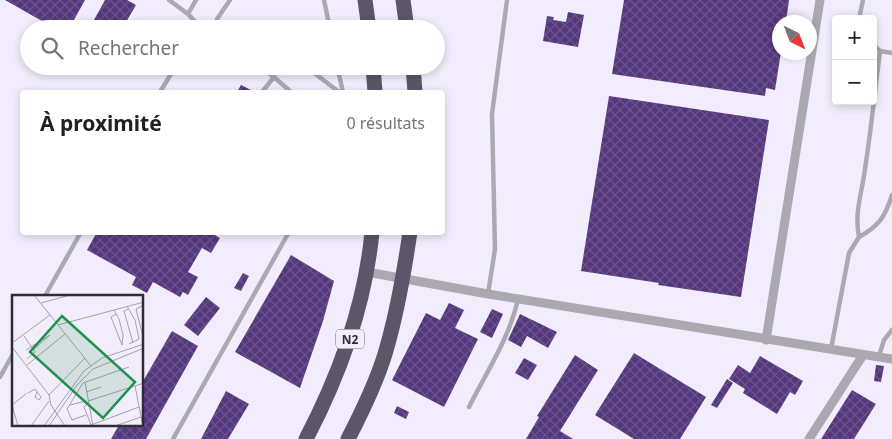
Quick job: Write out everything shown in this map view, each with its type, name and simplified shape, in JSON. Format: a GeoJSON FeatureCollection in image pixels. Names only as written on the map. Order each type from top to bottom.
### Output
{"type":"FeatureCollection","features":[{"type":"Feature","properties":{"kind":"highway"},"geometry":{"type":"LineString","coordinates":[[365,0],[368,20]]}},
{"type":"Feature","properties":{"kind":"highway"},"geometry":{"type":"LineString","coordinates":[[404,0],[406,20]]}},
{"type":"Feature","properties":{"kind":"highway"},"geometry":{"type":"LineString","coordinates":[[374,75],[376,90]]}},
{"type":"Feature","properties":{"kind":"highway"},"geometry":{"type":"LineString","coordinates":[[413,75],[414,90]]}},
{"type":"Feature","properties":{"kind":"highway","name":"N2"},"geometry":{"type":"LineString","coordinates":[[306,439],[346,353],[367,272],[372,235]]}},
{"type":"Feature","properties":{"kind":"highway"},"geometry":{"type":"LineString","coordinates":[[348,439],[384,356],[402,278],[409,235]]}},
{"type":"Feature","properties":{"kind":"street"},"geometry":{"type":"LineString","coordinates":[[766,340],[820,0]]}},
{"type":"Feature","properties":{"kind":"street"},"geometry":{"type":"LineString","coordinates":[[367,272],[488,294],[892,360]]}},
{"type":"Feature","properties":{"kind":"street"},"geometry":{"type":"LineString","coordinates":[[809,439],[863,355]]}},
{"type":"Feature","properties":{"kind":"lane"},"geometry":{"type":"LineString","coordinates":[[169,0],[193,20]]}},
{"type":"Feature","properties":{"kind":"lane"},"geometry":{"type":"LineString","coordinates":[[188,14],[196,0]]}},
{"type":"Feature","properties":{"kind":"lane"},"geometry":{"type":"LineString","coordinates":[[217,19],[230,0]]}},
{"type":"Feature","properties":{"kind":"lane"},"geometry":{"type":"LineString","coordinates":[[324,0],[328,20]]}},
{"type":"Feature","properties":{"kind":"lane"},"geometry":{"type":"LineString","coordinates":[[488,294],[495,249],[492,114],[507,0]]}},
{"type":"Feature","properties":{"kind":"lane"},"geometry":{"type":"LineString","coordinates":[[859,15],[863,0]]}},
{"type":"Feature","properties":{"kind":"lane"},"geometry":{"type":"LineString","coordinates":[[877,48],[880,51],[892,53]]}},
{"type":"Feature","properties":{"kind":"lane"},"geometry":{"type":"LineString","coordinates":[[859,237],[856,224],[858,205],[865,175],[880,51]]}},
{"type":"Feature","properties":{"kind":"lane"},"geometry":{"type":"LineString","coordinates":[[161,90],[170,75]]}},
{"type":"Feature","properties":{"kind":"lane"},"geometry":{"type":"LineString","coordinates":[[271,75],[289,90]]}},
{"type":"Feature","properties":{"kind":"lane"},"geometry":{"type":"LineString","coordinates":[[316,75],[336,90]]}},
{"type":"Feature","properties":{"kind":"lane"},"geometry":{"type":"LineString","coordinates":[[339,75],[343,90]]}},
{"type":"Feature","properties":{"kind":"lane"},"geometry":{"type":"LineString","coordinates":[[264,90],[274,77]]}},
{"type":"Feature","properties":{"kind":"lane"},"geometry":{"type":"LineString","coordinates":[[831,350],[849,253],[859,237],[873,229],[887,210],[892,195]]}},
{"type":"Feature","properties":{"kind":"lane"},"geometry":{"type":"LineString","coordinates":[[46,295],[79,235]]}},
{"type":"Feature","properties":{"kind":"lane"},"geometry":{"type":"LineString","coordinates":[[173,439],[286,235]]}},
{"type":"Feature","properties":{"kind":"lane"},"geometry":{"type":"LineString","coordinates":[[468,407],[506,333],[518,299]]}},
{"type":"Feature","properties":{"kind":"lane"},"geometry":{"type":"LineString","coordinates":[[879,358],[884,340],[892,330]]}},
{"type":"Feature","properties":{"kind":"lane"},"geometry":{"type":"LineString","coordinates":[[0,377],[12,356]]}},
{"type":"Feature","properties":{"kind":"building"},"geometry":{"type":"Polygon","coordinates":[[[5,0],[85,0],[74,20],[40,20],[5,0]]]}},
{"type":"Feature","properties":{"kind":"building"},"geometry":{"type":"Polygon","coordinates":[[[105,0],[127,0],[136,5],[127,20],[94,20],[105,0]]]}},
{"type":"Feature","properties":{"kind":"building"},"geometry":{"type":"Polygon","coordinates":[[[624,0],[789,0],[787,15],[772,15],[772,60],[780,60],[775,90],[766,88],[765,96],[612,74],[624,0]]]}},
{"type":"Feature","properties":{"kind":"building"},"geometry":{"type":"Polygon","coordinates":[[[568,12],[584,15],[578,47],[543,41],[547,16],[554,17],[553,20],[566,22],[568,12]]]}},
{"type":"Feature","properties":{"kind":"building"},"geometry":{"type":"Polygon","coordinates":[[[241,85],[251,90],[238,90],[241,85]]]}},
{"type":"Feature","properties":{"kind":"building"},"geometry":{"type":"Polygon","coordinates":[[[609,96],[769,120],[741,297],[581,271],[609,96]]]}},
{"type":"Feature","properties":{"kind":"building"},"geometry":{"type":"Polygon","coordinates":[[[95,235],[215,235],[220,238],[211,253],[202,248],[188,272],[198,277],[188,295],[183,292],[180,297],[153,282],[147,293],[132,285],[136,277],[87,250],[95,235]]]}},
{"type":"Feature","properties":{"kind":"building"},"geometry":{"type":"Polygon","coordinates":[[[291,255],[334,281],[323,321],[300,388],[235,352],[291,255]]]}},
{"type":"Feature","properties":{"kind":"building"},"geometry":{"type":"Polygon","coordinates":[[[243,273],[249,276],[241,291],[234,288],[243,273]]]}},
{"type":"Feature","properties":{"kind":"building"},"geometry":{"type":"Polygon","coordinates":[[[206,297],[220,308],[198,336],[184,325],[206,297]]]}},
{"type":"Feature","properties":{"kind":"building"},"geometry":{"type":"Polygon","coordinates":[[[449,303],[464,310],[455,328],[478,339],[444,407],[392,380],[426,313],[440,320],[449,303]]]}},
{"type":"Feature","properties":{"kind":"building"},"geometry":{"type":"Polygon","coordinates":[[[492,309],[503,314],[492,338],[480,332],[492,309]]]}},
{"type":"Feature","properties":{"kind":"building"},"geometry":{"type":"Polygon","coordinates":[[[520,314],[557,332],[548,348],[527,336],[521,347],[508,340],[520,314]]]}},
{"type":"Feature","properties":{"kind":"building"},"geometry":{"type":"Polygon","coordinates":[[[172,331],[198,346],[146,439],[111,439],[118,426],[144,426],[144,380],[172,331]]]}},
{"type":"Feature","properties":{"kind":"building"},"geometry":{"type":"Polygon","coordinates":[[[634,353],[706,397],[680,439],[634,439],[595,415],[634,353]]]}},
{"type":"Feature","properties":{"kind":"building"},"geometry":{"type":"Polygon","coordinates":[[[575,355],[598,370],[560,431],[573,439],[526,439],[539,417],[537,416],[575,355]]]}},
{"type":"Feature","properties":{"kind":"building"},"geometry":{"type":"Polygon","coordinates":[[[760,356],[803,381],[795,395],[790,392],[777,414],[743,393],[745,389],[729,379],[738,365],[750,373],[760,356]]]}},
{"type":"Feature","properties":{"kind":"building"},"geometry":{"type":"Polygon","coordinates":[[[524,358],[537,365],[528,380],[515,373],[524,358]]]}},
{"type":"Feature","properties":{"kind":"building"},"geometry":{"type":"Polygon","coordinates":[[[876,365],[884,366],[881,382],[874,381],[876,365]]]}},
{"type":"Feature","properties":{"kind":"building"},"geometry":{"type":"Polygon","coordinates":[[[727,379],[733,383],[717,408],[711,405],[727,379]]]}},
{"type":"Feature","properties":{"kind":"building"},"geometry":{"type":"Polygon","coordinates":[[[852,390],[876,404],[854,439],[821,439],[852,390]]]}},
{"type":"Feature","properties":{"kind":"building"},"geometry":{"type":"Polygon","coordinates":[[[226,391],[249,404],[228,439],[201,439],[226,391]]]}},
{"type":"Feature","properties":{"kind":"building"},"geometry":{"type":"Polygon","coordinates":[[[397,406],[409,412],[406,419],[394,413],[397,406]]]}}]}
